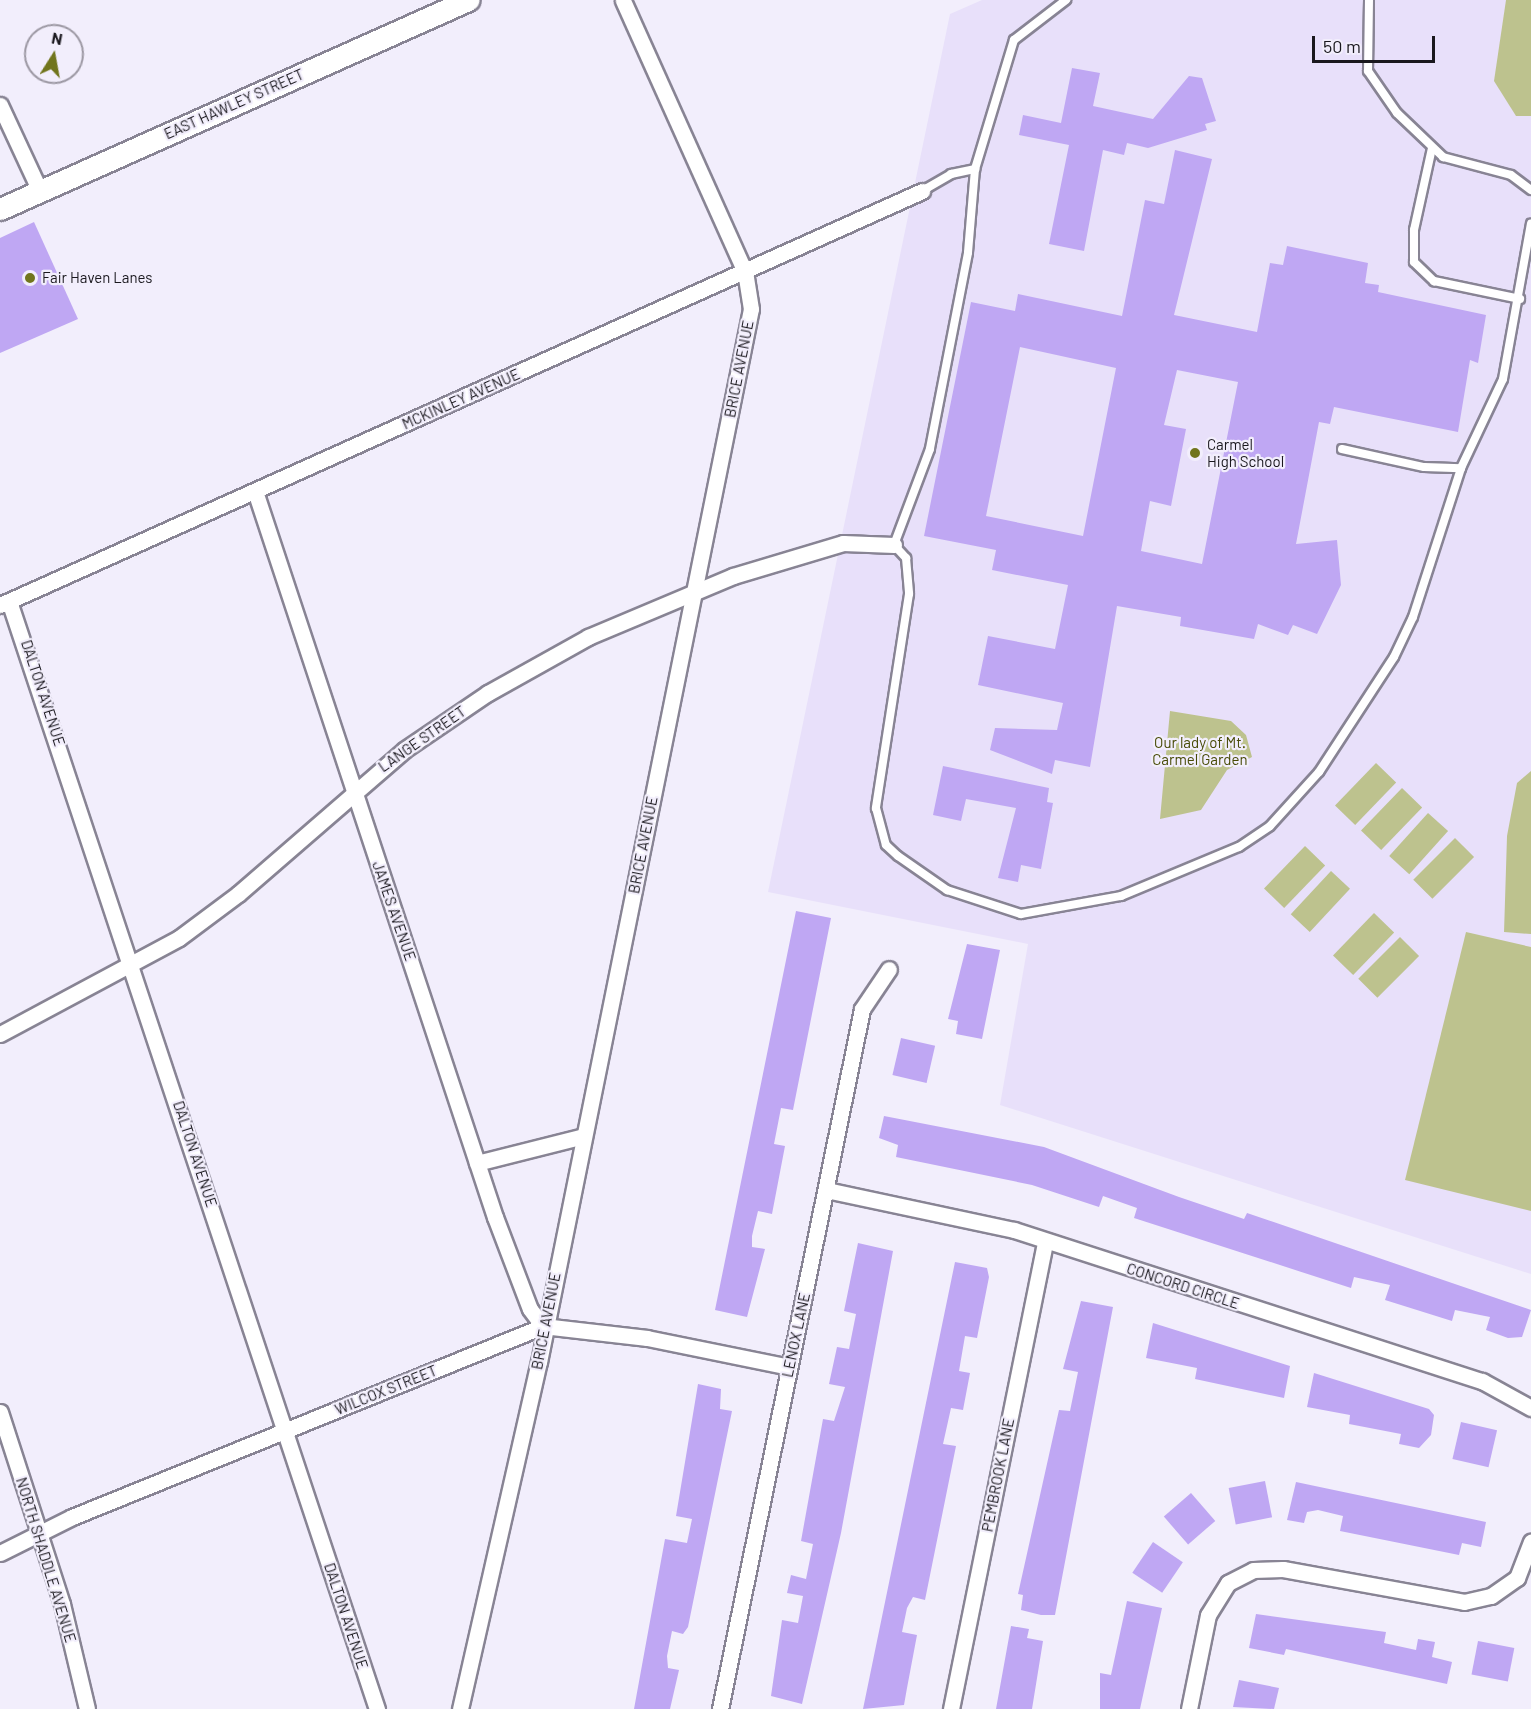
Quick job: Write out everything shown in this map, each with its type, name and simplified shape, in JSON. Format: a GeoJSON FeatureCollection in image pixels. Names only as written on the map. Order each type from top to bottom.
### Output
{"type":"FeatureCollection","features":[{"type":"Feature","properties":{"kind":"street","name":"EAST HAWLEY STREET"},"geometry":{"type":"LineString","coordinates":[[0,209],[468,0]]}},
{"type":"Feature","properties":{"kind":"street","name":"BRICE AVENUE"},"geometry":{"type":"LineString","coordinates":[[460,1709],[492,1588],[543,1326],[584,1136],[751,309],[745,272],[623,0]]}},
{"type":"Feature","properties":{"kind":"street"},"geometry":{"type":"LineString","coordinates":[[0,105],[40,191]]}},
{"type":"Feature","properties":{"kind":"street","name":"MCKINLEY AVENUE"},"geometry":{"type":"LineString","coordinates":[[4,603],[922,191]]}},
{"type":"Feature","properties":{"kind":"street","name":"JAMES AVENUE"},"geometry":{"type":"LineString","coordinates":[[255,491],[477,1163],[530,1309],[543,1326]]}},
{"type":"Feature","properties":{"kind":"street","name":"LANGE STREET"},"geometry":{"type":"LineString","coordinates":[[0,1034],[133,966],[238,894],[353,790],[488,693],[588,637],[695,590],[843,543],[894,545]]}},
{"type":"Feature","properties":{"kind":"street","name":"DALTON AVENUE"},"geometry":{"type":"LineString","coordinates":[[4,603],[133,966],[377,1709]]}},
{"type":"Feature","properties":{"kind":"street","name":"LENOX LANE"},"geometry":{"type":"LineString","coordinates":[[720,1709],[862,1009],[889,969]]}},
{"type":"Feature","properties":{"kind":"street"},"geometry":{"type":"LineString","coordinates":[[477,1163],[584,1136]]}},
{"type":"Feature","properties":{"kind":"street","name":"CONCORD CIRCLE"},"geometry":{"type":"LineString","coordinates":[[826,1190],[1045,1241],[1482,1381],[1531,1408]]}},
{"type":"Feature","properties":{"kind":"street","name":"PEMBROOK LANE"},"geometry":{"type":"LineString","coordinates":[[951,1709],[1045,1241]]}},
{"type":"Feature","properties":{"kind":"street","name":"WILCOX STREET"},"geometry":{"type":"LineString","coordinates":[[0,1553],[39,1532],[286,1433],[543,1326],[647,1338],[789,1366]]}},
{"type":"Feature","properties":{"kind":"street","name":"NORTH SHADDLE AVENUE"},"geometry":{"type":"LineString","coordinates":[[0,1412],[39,1532],[87,1709]]}},
{"type":"Feature","properties":{"kind":"street"},"geometry":{"type":"LineString","coordinates":[[1189,1709],[1208,1615],[1228,1583],[1253,1570],[1283,1569],[1464,1602],[1491,1596],[1517,1578],[1531,1542]]}},
{"type":"Feature","properties":{"kind":"lane"},"geometry":{"type":"LineString","coordinates":[[1066,0],[1014,40],[975,169],[968,253],[930,449],[894,545],[906,558],[909,594],[876,790],[878,828],[886,845],[946,890],[973,902],[1021,914],[1057,910],[1120,896],[1239,847],[1293,803],[1394,657],[1461,468],[1503,379],[1520,298],[1531,223]]}},
{"type":"Feature","properties":{"kind":"lane"},"geometry":{"type":"LineString","coordinates":[[1369,0],[1368,71],[1432,148],[1466,165],[1511,175],[1531,189]]}},
{"type":"Feature","properties":{"kind":"lane"},"geometry":{"type":"LineString","coordinates":[[1432,148],[1412,239],[1414,262],[1434,281],[1520,298]]}},
{"type":"Feature","properties":{"kind":"lane"},"geometry":{"type":"LineString","coordinates":[[922,191],[951,174],[975,169]]}},
{"type":"Feature","properties":{"kind":"lane"},"geometry":{"type":"LineString","coordinates":[[1342,449],[1424,467],[1461,468]]}},
{"type":"Feature","properties":{"kind":"shaded area","name":"Carmel High School"},"geometry":{"type":"Polygon","coordinates":[[[982,0],[1531,0],[1531,1274],[1000,1105],[1028,944],[768,892],[950,14],[982,0]]]}},
{"type":"Feature","properties":{"kind":"green space"},"geometry":{"type":"Polygon","coordinates":[[[1506,0],[1531,0],[1531,116],[1516,116],[1494,81],[1506,0]]]}},
{"type":"Feature","properties":{"kind":"green space","name":"Our lady of Mt. Carmel Garden"},"geometry":{"type":"Polygon","coordinates":[[[1170,711],[1231,721],[1246,735],[1252,757],[1227,770],[1201,810],[1160,819],[1170,711]]]}},
{"type":"Feature","properties":{"kind":"green space"},"geometry":{"type":"Polygon","coordinates":[[[1376,763],[1396,782],[1355,825],[1335,805],[1376,763]]]}},
{"type":"Feature","properties":{"kind":"green space"},"geometry":{"type":"Polygon","coordinates":[[[1531,771],[1531,934],[1504,932],[1507,836],[1517,783],[1531,771]]]}},
{"type":"Feature","properties":{"kind":"green space"},"geometry":{"type":"Polygon","coordinates":[[[1402,788],[1422,807],[1381,850],[1361,830],[1402,788]]]}},
{"type":"Feature","properties":{"kind":"green space"},"geometry":{"type":"Polygon","coordinates":[[[1428,813],[1448,831],[1409,874],[1389,856],[1428,813]]]}},
{"type":"Feature","properties":{"kind":"green space"},"geometry":{"type":"Polygon","coordinates":[[[1455,838],[1474,857],[1432,899],[1413,880],[1455,838]]]}},
{"type":"Feature","properties":{"kind":"green space"},"geometry":{"type":"Polygon","coordinates":[[[1305,846],[1325,865],[1284,908],[1264,888],[1305,846]]]}},
{"type":"Feature","properties":{"kind":"green space"},"geometry":{"type":"Polygon","coordinates":[[[1331,871],[1350,889],[1310,932],[1291,914],[1331,871]]]}},
{"type":"Feature","properties":{"kind":"green space"},"geometry":{"type":"Polygon","coordinates":[[[1374,913],[1394,932],[1353,975],[1333,955],[1374,913]]]}},
{"type":"Feature","properties":{"kind":"green space"},"geometry":{"type":"Polygon","coordinates":[[[1466,932],[1531,947],[1531,1211],[1405,1180],[1466,932]]]}},
{"type":"Feature","properties":{"kind":"green space"},"geometry":{"type":"Polygon","coordinates":[[[1400,937],[1419,956],[1377,998],[1358,979],[1400,937]]]}},
{"type":"Feature","properties":{"kind":"building"},"geometry":{"type":"Polygon","coordinates":[[[1072,68],[1100,73],[1093,106],[1153,119],[1189,76],[1202,78],[1216,121],[1205,124],[1207,130],[1148,148],[1127,143],[1124,155],[1103,150],[1084,251],[1049,244],[1069,145],[1019,135],[1023,115],[1061,123],[1072,68]]]}},
{"type":"Feature","properties":{"kind":"building"},"geometry":{"type":"Polygon","coordinates":[[[1175,150],[1212,159],[1174,315],[1257,332],[1270,263],[1283,265],[1287,246],[1368,263],[1365,283],[1379,285],[1378,292],[1486,315],[1478,363],[1470,360],[1458,432],[1334,407],[1330,424],[1319,422],[1296,544],[1337,540],[1341,585],[1317,634],[1293,625],[1288,635],[1258,624],[1254,639],[1180,626],[1181,617],[1117,606],[1090,767],[1055,760],[1052,774],[990,750],[995,728],[1057,730],[1063,703],[978,685],[988,636],[1055,649],[1068,585],[992,570],[996,550],[924,536],[971,302],[1015,311],[1018,294],[1122,316],[1145,200],[1164,204],[1175,150]],[[1020,347],[986,516],[1083,536],[1116,368],[1020,347]],[[1177,370],[1164,425],[1186,429],[1171,506],[1150,501],[1141,551],[1202,564],[1238,382],[1177,370]]]}},
{"type":"Feature","properties":{"kind":"building","name":"Fair Haven Lanes"},"geometry":{"type":"Polygon","coordinates":[[[34,222],[78,319],[0,353],[0,238],[34,222]]]}},
{"type":"Feature","properties":{"kind":"building"},"geometry":{"type":"Polygon","coordinates":[[[943,766],[1049,788],[1047,802],[1053,803],[1041,869],[1021,865],[1018,882],[998,878],[1016,808],[966,799],[961,821],[933,815],[943,766]]]}},
{"type":"Feature","properties":{"kind":"building"},"geometry":{"type":"Polygon","coordinates":[[[796,911],[831,918],[793,1110],[781,1108],[774,1144],[785,1146],[772,1214],[758,1211],[752,1236],[752,1247],[765,1249],[747,1317],[715,1310],[796,911]]]}},
{"type":"Feature","properties":{"kind":"building"},"geometry":{"type":"Polygon","coordinates":[[[967,944],[1000,950],[982,1039],[956,1034],[958,1021],[948,1019],[967,944]]]}},
{"type":"Feature","properties":{"kind":"building"},"geometry":{"type":"Polygon","coordinates":[[[901,1038],[935,1046],[927,1083],[892,1075],[901,1038]]]}},
{"type":"Feature","properties":{"kind":"building"},"geometry":{"type":"Polygon","coordinates":[[[884,1116],[1044,1147],[1244,1219],[1247,1213],[1531,1310],[1522,1337],[1508,1338],[1486,1330],[1490,1317],[1455,1310],[1452,1321],[1385,1300],[1390,1285],[1354,1277],[1351,1288],[1134,1218],[1137,1208],[1103,1196],[1099,1207],[1032,1185],[896,1157],[898,1145],[879,1138],[884,1116]]]}},
{"type":"Feature","properties":{"kind":"building"},"geometry":{"type":"Polygon","coordinates":[[[858,1243],[893,1251],[841,1533],[802,1704],[771,1696],[782,1620],[798,1623],[803,1596],[787,1593],[791,1575],[806,1579],[813,1544],[801,1541],[823,1419],[834,1421],[845,1387],[829,1384],[837,1347],[849,1349],[856,1314],[844,1311],[858,1243]]]}},
{"type":"Feature","properties":{"kind":"building"},"geometry":{"type":"Polygon","coordinates":[[[955,1262],[987,1268],[989,1277],[977,1338],[965,1336],[959,1371],[970,1373],[963,1410],[951,1408],[943,1444],[956,1446],[925,1600],[913,1597],[907,1608],[902,1632],[917,1635],[904,1705],[863,1709],[955,1262]]]}},
{"type":"Feature","properties":{"kind":"building"},"geometry":{"type":"Polygon","coordinates":[[[1081,1301],[1113,1307],[1055,1615],[1041,1615],[1021,1610],[1023,1595],[1018,1594],[1059,1410],[1070,1411],[1078,1372],[1063,1369],[1081,1301]]]}},
{"type":"Feature","properties":{"kind":"building"},"geometry":{"type":"Polygon","coordinates":[[[1153,1323],[1290,1366],[1284,1398],[1195,1379],[1197,1368],[1146,1358],[1153,1323]]]}},
{"type":"Feature","properties":{"kind":"building"},"geometry":{"type":"Polygon","coordinates":[[[1314,1373],[1429,1409],[1434,1415],[1431,1435],[1419,1448],[1399,1444],[1401,1434],[1349,1424],[1350,1415],[1307,1407],[1314,1373]]]}},
{"type":"Feature","properties":{"kind":"building"},"geometry":{"type":"Polygon","coordinates":[[[698,1384],[721,1389],[720,1409],[732,1411],[688,1627],[683,1634],[672,1631],[667,1656],[668,1668],[679,1670],[670,1709],[634,1709],[665,1539],[687,1543],[692,1519],[676,1516],[698,1384]]]}},
{"type":"Feature","properties":{"kind":"building"},"geometry":{"type":"Polygon","coordinates":[[[1461,1422],[1497,1430],[1489,1467],[1452,1459],[1461,1422]]]}},
{"type":"Feature","properties":{"kind":"building"},"geometry":{"type":"Polygon","coordinates":[[[1265,1481],[1272,1517],[1236,1524],[1229,1488],[1265,1481]]]}},
{"type":"Feature","properties":{"kind":"building"},"geometry":{"type":"Polygon","coordinates":[[[1296,1482],[1486,1522],[1481,1547],[1462,1543],[1459,1555],[1340,1531],[1343,1516],[1318,1510],[1307,1512],[1304,1523],[1287,1520],[1296,1482]]]}},
{"type":"Feature","properties":{"kind":"building"},"geometry":{"type":"Polygon","coordinates":[[[1191,1493],[1215,1521],[1188,1545],[1164,1517],[1191,1493]]]}},
{"type":"Feature","properties":{"kind":"building"},"geometry":{"type":"Polygon","coordinates":[[[1153,1542],[1183,1562],[1162,1593],[1132,1573],[1153,1542]]]}},
{"type":"Feature","properties":{"kind":"building"},"geometry":{"type":"Polygon","coordinates":[[[1127,1601],[1162,1608],[1140,1709],[1100,1709],[1100,1673],[1111,1675],[1127,1601]]]}},
{"type":"Feature","properties":{"kind":"building"},"geometry":{"type":"Polygon","coordinates":[[[1256,1614],[1386,1632],[1384,1643],[1416,1650],[1418,1639],[1435,1642],[1432,1657],[1452,1662],[1447,1684],[1286,1649],[1284,1655],[1249,1648],[1256,1614]]]}},
{"type":"Feature","properties":{"kind":"building"},"geometry":{"type":"Polygon","coordinates":[[[1011,1626],[1029,1629],[1027,1638],[1043,1641],[1032,1709],[996,1709],[1011,1626]]]}},
{"type":"Feature","properties":{"kind":"building"},"geometry":{"type":"Polygon","coordinates":[[[1478,1641],[1514,1648],[1508,1681],[1472,1674],[1478,1641]]]}},
{"type":"Feature","properties":{"kind":"building"},"geometry":{"type":"Polygon","coordinates":[[[1239,1680],[1279,1688],[1274,1709],[1233,1707],[1239,1680]]]}},
{"type":"Feature","properties":{"kind":"place","name":"Fair Haven Lanes"},"geometry":{"type":"Point","coordinates":[30,278]}},
{"type":"Feature","properties":{"kind":"place","name":"Carmel High School"},"geometry":{"type":"Point","coordinates":[1195,453]}}]}
